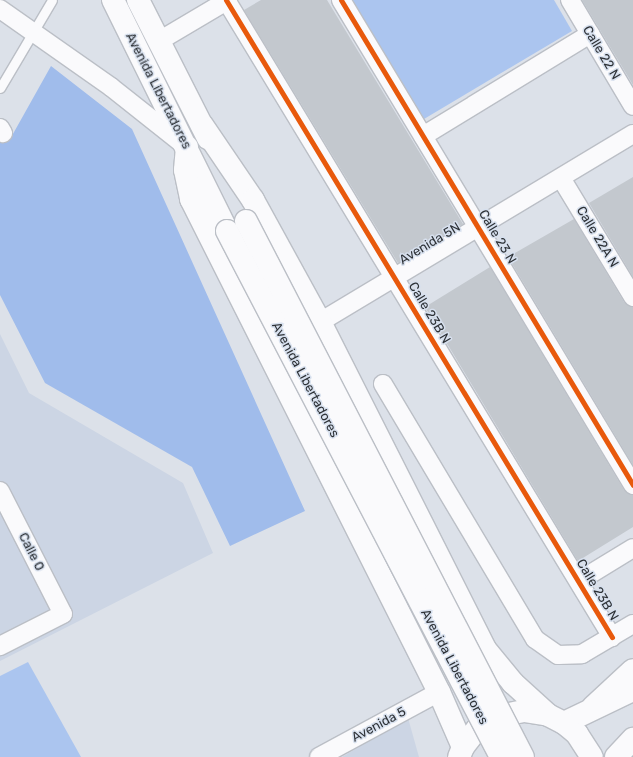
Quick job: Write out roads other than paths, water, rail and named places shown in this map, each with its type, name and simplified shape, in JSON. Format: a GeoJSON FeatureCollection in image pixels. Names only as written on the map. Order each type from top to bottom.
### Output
{"type":"FeatureCollection","features":[{"type":"Feature","properties":{"kind":"main road","name":"Avenida Libertadores"},"geometry":{"type":"LineString","coordinates":[[113,0],[228,231],[501,757]]}},
{"type":"Feature","properties":{"kind":"main road","name":"Avenida Libertadores"},"geometry":{"type":"LineString","coordinates":[[138,0],[202,125],[246,221],[523,757]]}},
{"type":"Feature","properties":{"kind":"main road"},"geometry":{"type":"LineString","coordinates":[[202,125],[253,200],[320,322],[485,649],[513,683],[556,719],[577,734],[592,757]]}},
{"type":"Feature","properties":{"kind":"main road"},"geometry":{"type":"LineString","coordinates":[[187,147],[185,170],[191,199],[439,692],[461,752]]}},
{"type":"Feature","properties":{"kind":"main road"},"geometry":{"type":"LineString","coordinates":[[588,712],[633,670]]}},
{"type":"Feature","properties":{"kind":"main road"},"geometry":{"type":"LineString","coordinates":[[461,752],[478,728],[500,716],[524,711],[556,719],[588,712],[633,690]]}},
{"type":"Feature","properties":{"kind":"main road"},"geometry":{"type":"LineString","coordinates":[[618,757],[633,739]]}},
{"type":"Feature","properties":{"kind":"main road"},"geometry":{"type":"LineString","coordinates":[[618,757],[633,752]]}},
{"type":"Feature","properties":{"kind":"street"},"geometry":{"type":"LineString","coordinates":[[159,41],[227,0]]}},
{"type":"Feature","properties":{"kind":"street","name":"Calle 23B N"},"geometry":{"type":"LineString","coordinates":[[227,0],[612,637]]}},
{"type":"Feature","properties":{"kind":"street","name":"Calle 23 N"},"geometry":{"type":"LineString","coordinates":[[342,0],[633,485]]}},
{"type":"Feature","properties":{"kind":"street","name":"Calle 22 N"},"geometry":{"type":"LineString","coordinates":[[570,0],[633,106]]}},
{"type":"Feature","properties":{"kind":"street"},"geometry":{"type":"LineString","coordinates":[[0,9],[111,87],[187,147]]}},
{"type":"Feature","properties":{"kind":"street"},"geometry":{"type":"LineString","coordinates":[[423,136],[590,34]]}},
{"type":"Feature","properties":{"kind":"street","name":"Avenida 5N"},"geometry":{"type":"LineString","coordinates":[[320,322],[633,134]]}},
{"type":"Feature","properties":{"kind":"street","name":"Calle 22A N"},"geometry":{"type":"LineString","coordinates":[[561,178],[633,296]]}},
{"type":"Feature","properties":{"kind":"street"},"geometry":{"type":"LineString","coordinates":[[383,384],[535,639],[558,655],[582,654],[633,624]]}},
{"type":"Feature","properties":{"kind":"street","name":"Calle 0"},"geometry":{"type":"LineString","coordinates":[[0,491],[63,614],[0,646]]}},
{"type":"Feature","properties":{"kind":"street"},"geometry":{"type":"LineString","coordinates":[[579,581],[633,548]]}},
{"type":"Feature","properties":{"kind":"street","name":"Avenida 5"},"geometry":{"type":"LineString","coordinates":[[319,757],[439,692]]}},
{"type":"Feature","properties":{"kind":"lane"},"geometry":{"type":"LineString","coordinates":[[0,88],[52,0]]}}]}
